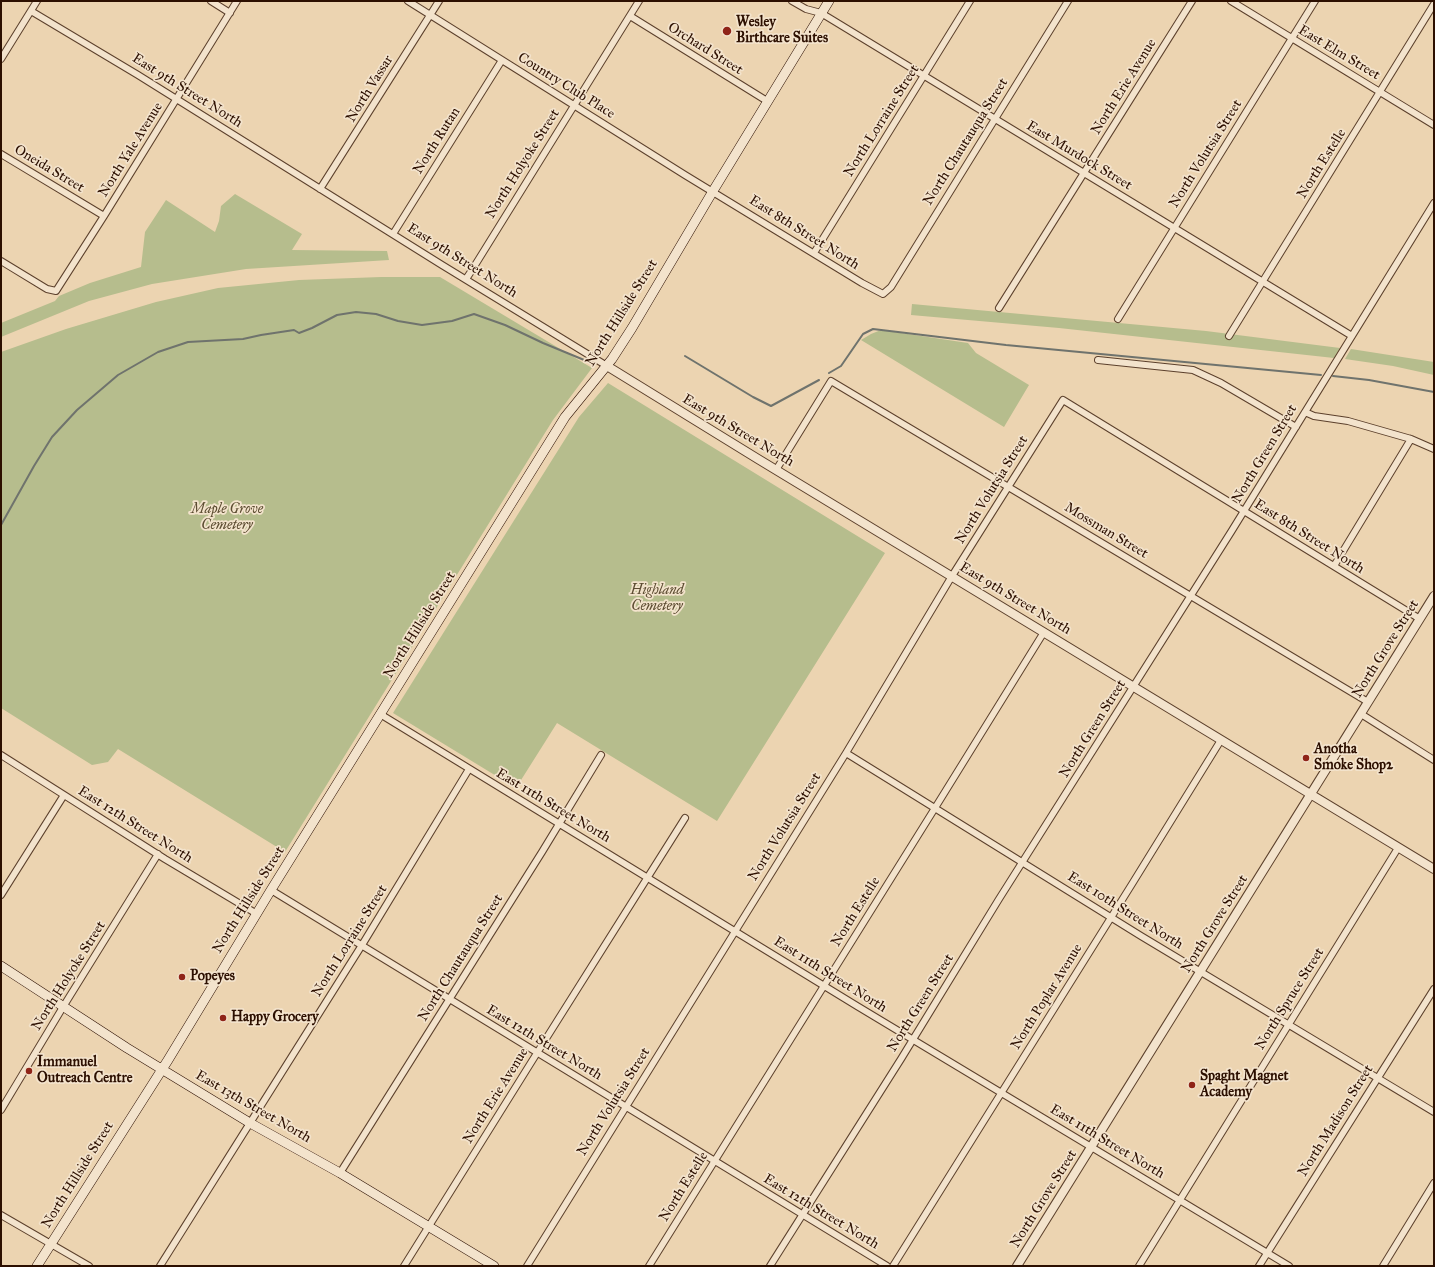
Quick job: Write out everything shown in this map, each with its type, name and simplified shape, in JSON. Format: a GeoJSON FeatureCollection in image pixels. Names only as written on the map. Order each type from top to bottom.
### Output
{"type":"FeatureCollection","features":[{"type":"Feature","properties":{"kind":"main road","name":"North Hillside Street"},"geometry":{"type":"LineString","coordinates":[[37,1266],[162,1069],[271,890],[565,417],[607,366],[632,328],[712,192],[829,1]]}},
{"type":"Feature","properties":{"kind":"main road","name":"East 13th Street North"},"geometry":{"type":"LineString","coordinates":[[1,966],[63,1007],[250,1123],[340,1173],[494,1266]]}},
{"type":"Feature","properties":{"kind":"street"},"geometry":{"type":"LineString","coordinates":[[1,60],[37,1]]}},
{"type":"Feature","properties":{"kind":"street"},"geometry":{"type":"LineString","coordinates":[[211,1],[230,13]]}},
{"type":"Feature","properties":{"kind":"street","name":"North Yale Avenue"},"geometry":{"type":"LineString","coordinates":[[1,261],[48,289],[56,291],[237,1]]}},
{"type":"Feature","properties":{"kind":"street","name":"Country Club Place"},"geometry":{"type":"LineString","coordinates":[[408,1],[712,192]]}},
{"type":"Feature","properties":{"kind":"street","name":"North Vassar"},"geometry":{"type":"LineString","coordinates":[[320,189],[439,1]]}},
{"type":"Feature","properties":{"kind":"street","name":"North Holyoke Street"},"geometry":{"type":"LineString","coordinates":[[466,279],[639,1]]}},
{"type":"Feature","properties":{"kind":"street","name":"East Murdock Street"},"geometry":{"type":"LineString","coordinates":[[792,1],[806,10],[821,13],[1352,336]]}},
{"type":"Feature","properties":{"kind":"street","name":"North Lorraine Street"},"geometry":{"type":"LineString","coordinates":[[814,253],[970,1]]}},
{"type":"Feature","properties":{"kind":"street","name":"North Chautauqua Street"},"geometry":{"type":"LineString","coordinates":[[883,294],[891,287],[1068,1]]}},
{"type":"Feature","properties":{"kind":"street","name":"North Erie Avenue"},"geometry":{"type":"LineString","coordinates":[[999,308],[1192,1]]}},
{"type":"Feature","properties":{"kind":"street","name":"East Elm Street"},"geometry":{"type":"LineString","coordinates":[[1231,1],[1434,125]]}},
{"type":"Feature","properties":{"kind":"street","name":"North Volutsia Street"},"geometry":{"type":"LineString","coordinates":[[1118,319],[1315,1]]}},
{"type":"Feature","properties":{"kind":"street","name":"North Estelle"},"geometry":{"type":"LineString","coordinates":[[1229,336],[1434,4]]}},
{"type":"Feature","properties":{"kind":"street","name":"East 9th Street North"},"geometry":{"type":"LineString","coordinates":[[31,11],[177,99],[320,189],[776,470],[1434,869]]}},
{"type":"Feature","properties":{"kind":"street","name":"Orchard Street"},"geometry":{"type":"LineString","coordinates":[[630,16],[767,101]]}},
{"type":"Feature","properties":{"kind":"street","name":"North Rutan"},"geometry":{"type":"LineString","coordinates":[[393,234],[502,60]]}},
{"type":"Feature","properties":{"kind":"street","name":"Oneida Street"},"geometry":{"type":"LineString","coordinates":[[1,154],[104,216]]}},
{"type":"Feature","properties":{"kind":"street","name":"East 8th Street North"},"geometry":{"type":"LineString","coordinates":[[712,192],[862,283],[883,294]]}},
{"type":"Feature","properties":{"kind":"street","name":"North Green Street"},"geometry":{"type":"LineString","coordinates":[[770,1266],[1022,862],[1191,596],[1434,203]]}},
{"type":"Feature","properties":{"kind":"street"},"geometry":{"type":"LineString","coordinates":[[1098,360],[1193,370],[1221,383],[1296,427]]}},
{"type":"Feature","properties":{"kind":"street","name":"Mossman Street"},"geometry":{"type":"LineString","coordinates":[[776,470],[831,381],[1009,486],[1368,702]]}},
{"type":"Feature","properties":{"kind":"street","name":"North Volutsia Street"},"geometry":{"type":"LineString","coordinates":[[527,1266],[846,753],[952,576],[1063,400]]}},
{"type":"Feature","properties":{"kind":"street","name":"East 8th Street North"},"geometry":{"type":"LineString","coordinates":[[1063,400],[1420,619]]}},
{"type":"Feature","properties":{"kind":"street"},"geometry":{"type":"LineString","coordinates":[[1305,412],[1314,416],[1348,421],[1411,439],[1434,449]]}},
{"type":"Feature","properties":{"kind":"street"},"geometry":{"type":"LineString","coordinates":[[1334,566],[1411,439]]}},
{"type":"Feature","properties":{"kind":"street","name":"North Grove Street"},"geometry":{"type":"LineString","coordinates":[[1017,1266],[1434,596]]}},
{"type":"Feature","properties":{"kind":"street","name":"North Estelle"},"geometry":{"type":"LineString","coordinates":[[648,1266],[1044,632]]}},
{"type":"Feature","properties":{"kind":"street","name":"East 11th Street North"},"geometry":{"type":"LineString","coordinates":[[380,714],[1289,1266]]}},
{"type":"Feature","properties":{"kind":"street"},"geometry":{"type":"LineString","coordinates":[[1361,714],[1434,760]]}},
{"type":"Feature","properties":{"kind":"street","name":"North Poplar Avenue"},"geometry":{"type":"LineString","coordinates":[[892,1266],[1221,740]]}},
{"type":"Feature","properties":{"kind":"street","name":"East 10th Street North"},"geometry":{"type":"LineString","coordinates":[[846,753],[1201,972],[1434,1112]]}},
{"type":"Feature","properties":{"kind":"street","name":"North Chautauqua Street"},"geometry":{"type":"LineString","coordinates":[[340,1173],[559,824],[601,754]]}},
{"type":"Feature","properties":{"kind":"street","name":"East 12th Street North"},"geometry":{"type":"LineString","coordinates":[[1,755],[158,854],[257,914]]}},
{"type":"Feature","properties":{"kind":"street","name":"North Lorraine Street"},"geometry":{"type":"LineString","coordinates":[[160,1266],[362,945],[469,769]]}},
{"type":"Feature","properties":{"kind":"street"},"geometry":{"type":"LineString","coordinates":[[1,895],[64,795]]}},
{"type":"Feature","properties":{"kind":"street","name":"North Erie Avenue"},"geometry":{"type":"LineString","coordinates":[[404,1266],[430,1227],[537,1053],[685,818]]}},
{"type":"Feature","properties":{"kind":"street","name":"North Spruce Street"},"geometry":{"type":"LineString","coordinates":[[1139,1266],[1398,848]]}},
{"type":"Feature","properties":{"kind":"street","name":"North Holyoke Street"},"geometry":{"type":"LineString","coordinates":[[1,1110],[158,854]]}},
{"type":"Feature","properties":{"kind":"street","name":"East 12th Street North"},"geometry":{"type":"LineString","coordinates":[[271,890],[887,1266]]}},
{"type":"Feature","properties":{"kind":"street","name":"North Madison Street"},"geometry":{"type":"LineString","coordinates":[[1259,1266],[1434,989]]}},
{"type":"Feature","properties":{"kind":"street"},"geometry":{"type":"LineString","coordinates":[[1382,1266],[1434,1183]]}},
{"type":"Feature","properties":{"kind":"street"},"geometry":{"type":"LineString","coordinates":[[1,1215],[89,1266]]}},
{"type":"Feature","properties":{"kind":"green space"},"geometry":{"type":"Polygon","coordinates":[[[235,194],[302,234],[292,250],[387,251],[389,260],[246,269],[152,284],[89,301],[1,337],[1,323],[55,301],[59,296],[90,283],[141,267],[145,232],[166,200],[215,232],[219,221],[221,206],[235,194]]]}},
{"type":"Feature","properties":{"kind":"green space","name":"Maple Grove Cemetery"},"geometry":{"type":"Polygon","coordinates":[[[381,277],[440,277],[592,368],[553,420],[285,852],[118,749],[108,762],[92,765],[1,708],[1,352],[66,329],[156,302],[218,288],[299,280],[381,277]]]}},
{"type":"Feature","properties":{"kind":"green space"},"geometry":{"type":"Polygon","coordinates":[[[912,304],[1206,331],[1340,348],[1334,358],[1059,328],[911,315],[912,304]]]}},
{"type":"Feature","properties":{"kind":"green space"},"geometry":{"type":"Polygon","coordinates":[[[881,330],[968,343],[976,353],[1029,385],[1004,427],[861,340],[881,330]]]}},
{"type":"Feature","properties":{"kind":"green space"},"geometry":{"type":"Polygon","coordinates":[[[1351,349],[1434,362],[1434,375],[1393,366],[1345,359],[1351,349]]]}},
{"type":"Feature","properties":{"kind":"green space","name":"Highland Cemetery"},"geometry":{"type":"Polygon","coordinates":[[[608,383],[885,553],[717,821],[557,723],[516,788],[393,713],[579,417],[608,383]]]}},
{"type":"Feature","properties":{"kind":"waterway"},"geometry":{"type":"LineString","coordinates":[[1,525],[52,437],[77,410],[118,375],[158,352],[188,342],[243,339],[294,330],[299,333],[337,315],[356,312],[376,314],[398,321],[422,325],[452,321],[474,314],[505,325],[589,362]]}},
{"type":"Feature","properties":{"kind":"waterway"},"geometry":{"type":"LineString","coordinates":[[829,373],[841,366],[863,334],[873,329],[1006,345],[1321,375]]}},
{"type":"Feature","properties":{"kind":"waterway"},"geometry":{"type":"LineString","coordinates":[[685,356],[753,397],[771,406],[819,380]]}},
{"type":"Feature","properties":{"kind":"waterway"},"geometry":{"type":"LineString","coordinates":[[1333,376],[1369,380],[1434,392]]}},
{"type":"Feature","properties":{"kind":"place","name":"Wesley Birthcare Suites"},"geometry":{"type":"Point","coordinates":[727,31]}},
{"type":"Feature","properties":{"kind":"place","name":"Anotha Smoke Shop2"},"geometry":{"type":"Point","coordinates":[1306,758]}},
{"type":"Feature","properties":{"kind":"place","name":"Popeyes"},"geometry":{"type":"Point","coordinates":[182,977]}},
{"type":"Feature","properties":{"kind":"place","name":"Happy Grocery"},"geometry":{"type":"Point","coordinates":[223,1018]}},
{"type":"Feature","properties":{"kind":"place","name":"Immanuel Outreach Centre"},"geometry":{"type":"Point","coordinates":[29,1071]}},
{"type":"Feature","properties":{"kind":"place","name":"Spaght Magnet Academy"},"geometry":{"type":"Point","coordinates":[1192,1085]}}]}
